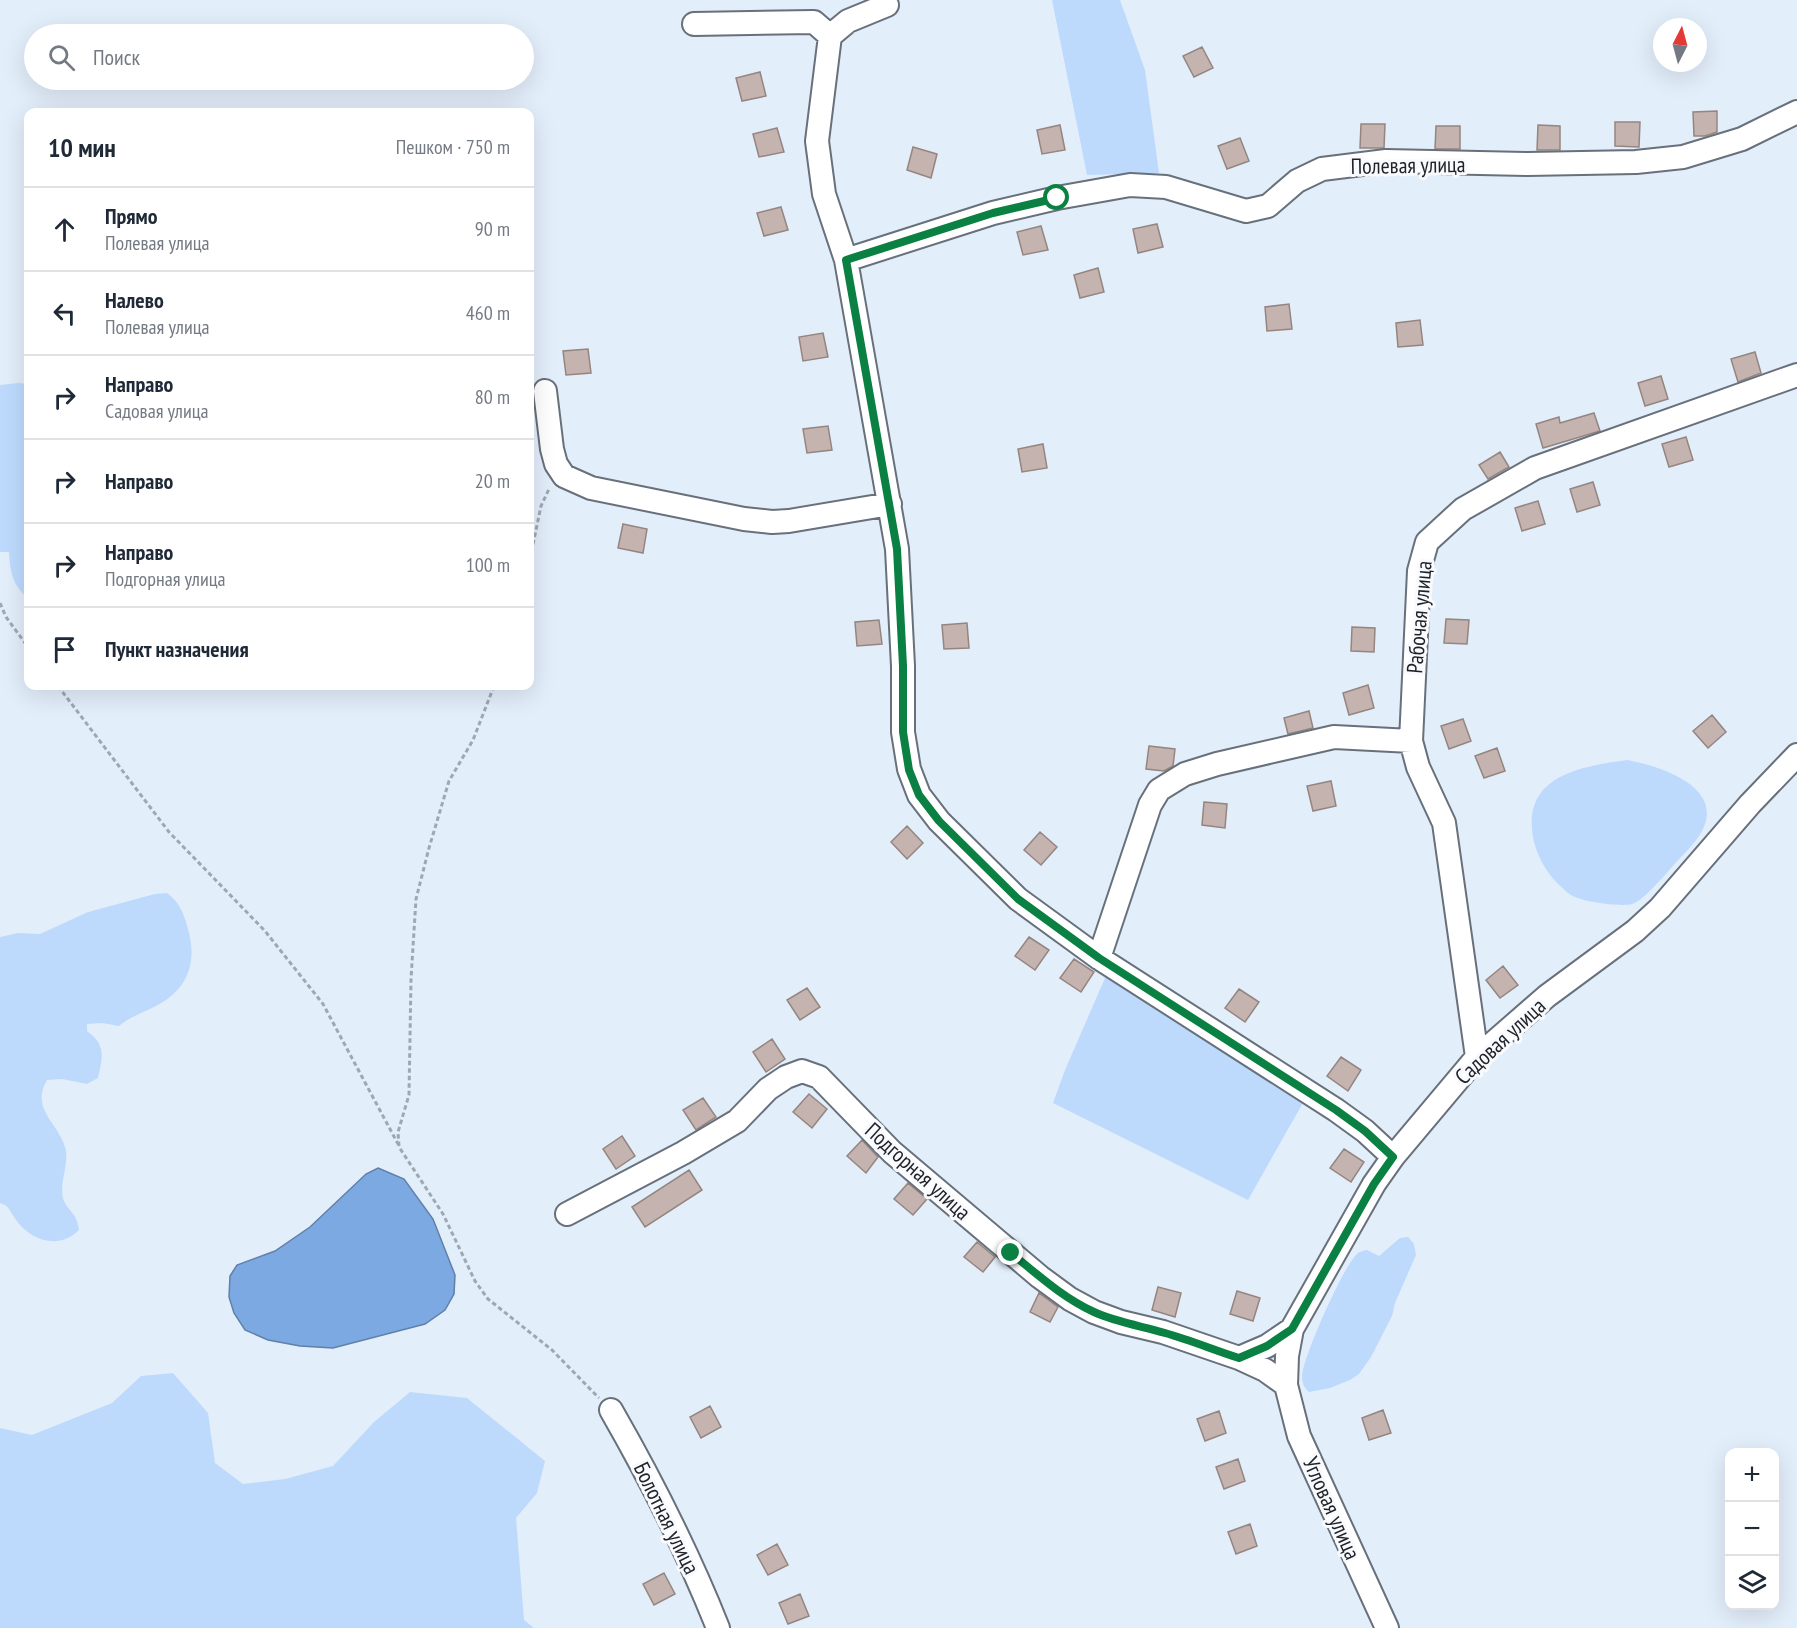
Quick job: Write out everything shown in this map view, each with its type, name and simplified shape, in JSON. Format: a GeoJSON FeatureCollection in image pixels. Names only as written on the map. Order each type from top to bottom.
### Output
{"type":"FeatureCollection","features":[{"type":"Feature","properties":{"kind":"street"},"geometry":{"type":"LineString","coordinates":[[887,5],[848,21],[830,36],[818,141],[824,194],[846,260],[890,504],[898,572],[903,666],[903,732],[909,770],[919,795],[939,821],[1018,899],[1099,958],[1336,1110],[1365,1131],[1393,1157]]}},
{"type":"Feature","properties":{"kind":"street"},"geometry":{"type":"LineString","coordinates":[[694,24],[814,22],[830,36]]}},
{"type":"Feature","properties":{"kind":"street","name":"Полевая улица"},"geometry":{"type":"LineString","coordinates":[[846,260],[993,213],[1057,198],[1130,185],[1166,187],[1246,211],[1268,206],[1297,181],[1322,169],[1386,161],[1528,165],[1636,162],[1683,157],[1742,139],[1797,112]]}},
{"type":"Feature","properties":{"kind":"street","name":"Рабочая улица"},"geometry":{"type":"LineString","coordinates":[[1477,1056],[1444,823],[1418,767],[1411,741],[1419,571],[1427,542],[1463,509],[1535,468],[1797,375]]}},
{"type":"Feature","properties":{"kind":"street"},"geometry":{"type":"LineString","coordinates":[[545,391],[556,464],[564,476],[591,488],[744,519],[772,522],[890,504]]}},
{"type":"Feature","properties":{"kind":"street"},"geometry":{"type":"LineString","coordinates":[[1099,958],[1150,805],[1159,790],[1185,774],[1217,764],[1334,737],[1411,741]]}},
{"type":"Feature","properties":{"kind":"street","name":"Садовая улица"},"geometry":{"type":"LineString","coordinates":[[1286,1385],[1287,1356],[1292,1329],[1374,1184],[1393,1157],[1477,1056],[1547,996],[1635,930],[1660,908],[1749,804],[1797,755]]}},
{"type":"Feature","properties":{"kind":"street","name":"Подгорная улица"},"geometry":{"type":"LineString","coordinates":[[567,1214],[692,1148],[737,1120],[768,1089],[786,1077],[802,1071],[819,1077],[892,1152],[1040,1277],[1070,1299],[1094,1312],[1121,1322],[1163,1332],[1239,1358],[1265,1370],[1286,1385]]}},
{"type":"Feature","properties":{"kind":"street"},"geometry":{"type":"LineString","coordinates":[[1239,1358],[1267,1346],[1292,1329]]}},
{"type":"Feature","properties":{"kind":"street","name":"Угловая улица"},"geometry":{"type":"LineString","coordinates":[[1286,1385],[1299,1436],[1387,1628]]}},
{"type":"Feature","properties":{"kind":"street","name":"Болотная улица"},"geometry":{"type":"LineString","coordinates":[[611,1410],[659,1502],[706,1598],[718,1628]]}},
{"type":"Feature","properties":{"kind":"path"},"geometry":{"type":"LineString","coordinates":[[534,542],[545,495],[551,486],[564,476]]}},
{"type":"Feature","properties":{"kind":"path"},"geometry":{"type":"LineString","coordinates":[[0,603],[6,617],[24,642]]}},
{"type":"Feature","properties":{"kind":"path"},"geometry":{"type":"LineString","coordinates":[[61,690],[169,831],[265,931],[323,1004],[399,1147],[443,1214],[476,1281],[488,1299],[552,1350],[611,1410]]}},
{"type":"Feature","properties":{"kind":"path"},"geometry":{"type":"LineString","coordinates":[[399,1147],[398,1132],[409,1095],[411,979],[416,898],[449,781],[473,741],[492,690]]}},
{"type":"Feature","properties":{"kind":"shaded area"},"geometry":{"type":"Polygon","coordinates":[[[1052,0],[1120,0],[1145,70],[1159,173],[1087,175],[1052,0]]]}},
{"type":"Feature","properties":{"kind":"shaded area"},"geometry":{"type":"Polygon","coordinates":[[[24,384],[24,594],[13,578],[9,552],[0,552],[0,385],[24,384]]]}},
{"type":"Feature","properties":{"kind":"shaded area"},"geometry":{"type":"Polygon","coordinates":[[[1627,760],[1668,772],[1694,787],[1703,798],[1707,810],[1705,824],[1691,847],[1637,902],[1626,905],[1611,904],[1578,898],[1559,885],[1540,859],[1533,836],[1533,810],[1539,795],[1549,784],[1562,776],[1577,770],[1627,760]]]}},
{"type":"Feature","properties":{"kind":"shaded area"},"geometry":{"type":"Polygon","coordinates":[[[167,893],[179,906],[189,933],[191,956],[187,976],[175,993],[166,1000],[119,1026],[102,1023],[87,1024],[87,1031],[97,1041],[102,1052],[98,1078],[87,1084],[62,1079],[47,1080],[43,1090],[43,1107],[65,1147],[63,1198],[76,1219],[79,1230],[63,1240],[37,1238],[22,1227],[8,1208],[0,1203],[0,937],[18,933],[40,934],[88,912],[155,894],[167,893]]]}},
{"type":"Feature","properties":{"kind":"shaded area"},"geometry":{"type":"Polygon","coordinates":[[[1108,971],[1304,1101],[1248,1200],[1053,1103],[1108,971]]]}},
{"type":"Feature","properties":{"kind":"shaded area"},"geometry":{"type":"Polygon","coordinates":[[[378,1168],[404,1179],[433,1219],[455,1275],[454,1294],[445,1310],[425,1324],[333,1348],[300,1346],[268,1340],[245,1330],[234,1313],[229,1297],[230,1276],[237,1265],[275,1251],[310,1227],[366,1174],[378,1168]]]}},
{"type":"Feature","properties":{"kind":"shaded area"},"geometry":{"type":"Polygon","coordinates":[[[1408,1237],[1414,1244],[1416,1255],[1395,1303],[1392,1316],[1371,1357],[1359,1374],[1350,1380],[1330,1388],[1309,1392],[1302,1381],[1304,1366],[1343,1274],[1358,1253],[1366,1250],[1379,1256],[1400,1238],[1408,1237]]]}},
{"type":"Feature","properties":{"kind":"shaded area"},"geometry":{"type":"Polygon","coordinates":[[[173,1373],[208,1413],[215,1463],[243,1484],[285,1479],[333,1466],[374,1422],[410,1392],[467,1398],[545,1461],[537,1493],[516,1518],[524,1620],[534,1628],[0,1628],[0,1428],[32,1435],[112,1403],[141,1376],[173,1373]]]}},
{"type":"Feature","properties":{"kind":"building"},"geometry":{"type":"Polygon","coordinates":[[[1202,47],[1213,68],[1194,77],[1183,56],[1202,47]]]}},
{"type":"Feature","properties":{"kind":"building"},"geometry":{"type":"Polygon","coordinates":[[[760,72],[766,96],[742,101],[736,78],[760,72]]]}},
{"type":"Feature","properties":{"kind":"building"},"geometry":{"type":"Polygon","coordinates":[[[1717,111],[1717,132],[1705,136],[1694,136],[1693,112],[1717,111]]]}},
{"type":"Feature","properties":{"kind":"building"},"geometry":{"type":"Polygon","coordinates":[[[1615,122],[1640,122],[1639,147],[1615,146],[1615,122]]]}},
{"type":"Feature","properties":{"kind":"building"},"geometry":{"type":"Polygon","coordinates":[[[1361,124],[1385,124],[1384,148],[1360,148],[1361,124]]]}},
{"type":"Feature","properties":{"kind":"building"},"geometry":{"type":"Polygon","coordinates":[[[1060,125],[1065,150],[1042,154],[1037,130],[1060,125]]]}},
{"type":"Feature","properties":{"kind":"building"},"geometry":{"type":"Polygon","coordinates":[[[1538,125],[1560,126],[1560,150],[1537,150],[1538,125]]]}},
{"type":"Feature","properties":{"kind":"building"},"geometry":{"type":"Polygon","coordinates":[[[1436,126],[1460,126],[1460,149],[1435,149],[1436,126]]]}},
{"type":"Feature","properties":{"kind":"building"},"geometry":{"type":"Polygon","coordinates":[[[777,128],[784,152],[759,157],[753,134],[777,128]]]}},
{"type":"Feature","properties":{"kind":"building"},"geometry":{"type":"Polygon","coordinates":[[[1240,138],[1249,161],[1227,169],[1218,146],[1240,138]]]}},
{"type":"Feature","properties":{"kind":"building"},"geometry":{"type":"Polygon","coordinates":[[[913,147],[937,154],[931,178],[907,170],[913,147]]]}},
{"type":"Feature","properties":{"kind":"building"},"geometry":{"type":"Polygon","coordinates":[[[781,207],[788,230],[764,236],[757,213],[781,207]]]}},
{"type":"Feature","properties":{"kind":"building"},"geometry":{"type":"Polygon","coordinates":[[[1157,224],[1163,247],[1138,253],[1133,229],[1157,224]]]}},
{"type":"Feature","properties":{"kind":"building"},"geometry":{"type":"Polygon","coordinates":[[[1041,226],[1048,250],[1023,255],[1017,232],[1041,226]]]}},
{"type":"Feature","properties":{"kind":"building"},"geometry":{"type":"Polygon","coordinates":[[[1098,268],[1104,292],[1080,298],[1074,275],[1098,268]]]}},
{"type":"Feature","properties":{"kind":"building"},"geometry":{"type":"Polygon","coordinates":[[[1289,304],[1292,329],[1267,331],[1265,307],[1289,304]]]}},
{"type":"Feature","properties":{"kind":"building"},"geometry":{"type":"Polygon","coordinates":[[[1420,320],[1423,345],[1398,347],[1396,323],[1420,320]]]}},
{"type":"Feature","properties":{"kind":"building"},"geometry":{"type":"Polygon","coordinates":[[[823,333],[828,357],[803,361],[799,337],[823,333]]]}},
{"type":"Feature","properties":{"kind":"building"},"geometry":{"type":"Polygon","coordinates":[[[588,349],[591,373],[566,375],[563,351],[588,349]]]}},
{"type":"Feature","properties":{"kind":"building"},"geometry":{"type":"Polygon","coordinates":[[[1755,352],[1761,373],[1738,382],[1731,359],[1755,352]]]}},
{"type":"Feature","properties":{"kind":"building"},"geometry":{"type":"Polygon","coordinates":[[[1661,376],[1668,399],[1645,406],[1638,383],[1661,376]]]}},
{"type":"Feature","properties":{"kind":"building"},"geometry":{"type":"Polygon","coordinates":[[[1594,413],[1600,431],[1543,448],[1536,424],[1559,417],[1560,423],[1594,413]]]}},
{"type":"Feature","properties":{"kind":"building"},"geometry":{"type":"Polygon","coordinates":[[[828,426],[832,450],[807,453],[803,429],[828,426]]]}},
{"type":"Feature","properties":{"kind":"building"},"geometry":{"type":"Polygon","coordinates":[[[1686,437],[1693,460],[1669,467],[1662,444],[1686,437]]]}},
{"type":"Feature","properties":{"kind":"building"},"geometry":{"type":"Polygon","coordinates":[[[1043,444],[1047,468],[1022,472],[1018,449],[1043,444]]]}},
{"type":"Feature","properties":{"kind":"building"},"geometry":{"type":"Polygon","coordinates":[[[1500,452],[1509,467],[1488,479],[1479,465],[1500,452]]]}},
{"type":"Feature","properties":{"kind":"building"},"geometry":{"type":"Polygon","coordinates":[[[1593,482],[1600,505],[1577,512],[1570,489],[1593,482]]]}},
{"type":"Feature","properties":{"kind":"building"},"geometry":{"type":"Polygon","coordinates":[[[1538,501],[1545,524],[1522,531],[1515,508],[1538,501]]]}},
{"type":"Feature","properties":{"kind":"building"},"geometry":{"type":"Polygon","coordinates":[[[623,524],[647,529],[643,553],[618,548],[623,524]]]}},
{"type":"Feature","properties":{"kind":"building"},"geometry":{"type":"Polygon","coordinates":[[[1446,619],[1469,620],[1467,644],[1444,643],[1446,619]]]}},
{"type":"Feature","properties":{"kind":"building"},"geometry":{"type":"Polygon","coordinates":[[[879,620],[882,644],[857,646],[855,622],[879,620]]]}},
{"type":"Feature","properties":{"kind":"building"},"geometry":{"type":"Polygon","coordinates":[[[967,623],[969,648],[944,649],[942,625],[967,623]]]}},
{"type":"Feature","properties":{"kind":"building"},"geometry":{"type":"Polygon","coordinates":[[[1352,627],[1375,628],[1374,652],[1351,651],[1352,627]]]}},
{"type":"Feature","properties":{"kind":"building"},"geometry":{"type":"Polygon","coordinates":[[[1368,685],[1374,708],[1349,715],[1343,693],[1368,685]]]}},
{"type":"Feature","properties":{"kind":"building"},"geometry":{"type":"Polygon","coordinates":[[[1309,711],[1313,728],[1288,734],[1284,718],[1309,711]]]}},
{"type":"Feature","properties":{"kind":"building"},"geometry":{"type":"Polygon","coordinates":[[[1712,715],[1726,732],[1708,748],[1693,731],[1712,715]]]}},
{"type":"Feature","properties":{"kind":"building"},"geometry":{"type":"Polygon","coordinates":[[[1463,719],[1471,741],[1449,749],[1441,726],[1463,719]]]}},
{"type":"Feature","properties":{"kind":"building"},"geometry":{"type":"Polygon","coordinates":[[[1149,746],[1175,749],[1173,766],[1164,771],[1146,769],[1149,746]]]}},
{"type":"Feature","properties":{"kind":"building"},"geometry":{"type":"Polygon","coordinates":[[[1497,748],[1505,771],[1484,778],[1475,756],[1497,748]]]}},
{"type":"Feature","properties":{"kind":"building"},"geometry":{"type":"Polygon","coordinates":[[[1331,781],[1336,806],[1313,811],[1307,786],[1331,781]]]}},
{"type":"Feature","properties":{"kind":"building"},"geometry":{"type":"Polygon","coordinates":[[[1204,802],[1227,804],[1225,828],[1202,825],[1204,802]]]}},
{"type":"Feature","properties":{"kind":"building"},"geometry":{"type":"Polygon","coordinates":[[[907,826],[923,843],[907,859],[891,842],[907,826]]]}},
{"type":"Feature","properties":{"kind":"building"},"geometry":{"type":"Polygon","coordinates":[[[1040,832],[1057,847],[1041,865],[1024,850],[1040,832]]]}},
{"type":"Feature","properties":{"kind":"building"},"geometry":{"type":"Polygon","coordinates":[[[1029,937],[1049,950],[1035,970],[1015,956],[1029,937]]]}},
{"type":"Feature","properties":{"kind":"building"},"geometry":{"type":"Polygon","coordinates":[[[1074,959],[1094,972],[1081,992],[1060,978],[1074,959]]]}},
{"type":"Feature","properties":{"kind":"building"},"geometry":{"type":"Polygon","coordinates":[[[1503,966],[1518,985],[1500,998],[1486,980],[1503,966]]]}},
{"type":"Feature","properties":{"kind":"building"},"geometry":{"type":"Polygon","coordinates":[[[807,988],[820,1007],[800,1020],[787,1000],[807,988]]]}},
{"type":"Feature","properties":{"kind":"building"},"geometry":{"type":"Polygon","coordinates":[[[1239,989],[1259,1002],[1245,1022],[1225,1008],[1239,989]]]}},
{"type":"Feature","properties":{"kind":"building"},"geometry":{"type":"Polygon","coordinates":[[[772,1039],[785,1059],[766,1072],[753,1052],[772,1039]]]}},
{"type":"Feature","properties":{"kind":"building"},"geometry":{"type":"Polygon","coordinates":[[[1341,1057],[1361,1070],[1348,1091],[1327,1076],[1341,1057]]]}},
{"type":"Feature","properties":{"kind":"building"},"geometry":{"type":"Polygon","coordinates":[[[809,1094],[827,1109],[812,1128],[793,1112],[809,1094]]]}},
{"type":"Feature","properties":{"kind":"building"},"geometry":{"type":"Polygon","coordinates":[[[703,1098],[716,1117],[696,1130],[683,1110],[703,1098]]]}},
{"type":"Feature","properties":{"kind":"building"},"geometry":{"type":"Polygon","coordinates":[[[622,1136],[635,1156],[616,1169],[603,1149],[622,1136]]]}},
{"type":"Feature","properties":{"kind":"building"},"geometry":{"type":"Polygon","coordinates":[[[862,1140],[878,1157],[866,1173],[847,1156],[862,1140]]]}},
{"type":"Feature","properties":{"kind":"building"},"geometry":{"type":"Polygon","coordinates":[[[1344,1149],[1364,1162],[1351,1182],[1330,1168],[1344,1149]]]}},
{"type":"Feature","properties":{"kind":"building"},"geometry":{"type":"Polygon","coordinates":[[[689,1170],[702,1190],[645,1227],[632,1207],[689,1170]]]}},
{"type":"Feature","properties":{"kind":"building"},"geometry":{"type":"Polygon","coordinates":[[[908,1183],[927,1199],[913,1215],[894,1199],[908,1183]]]}},
{"type":"Feature","properties":{"kind":"building"},"geometry":{"type":"Polygon","coordinates":[[[977,1242],[995,1257],[983,1272],[964,1257],[977,1242]]]}},
{"type":"Feature","properties":{"kind":"building"},"geometry":{"type":"Polygon","coordinates":[[[1158,1287],[1181,1293],[1175,1317],[1152,1310],[1158,1287]]]}},
{"type":"Feature","properties":{"kind":"building"},"geometry":{"type":"Polygon","coordinates":[[[1237,1291],[1260,1298],[1253,1321],[1230,1314],[1237,1291]]]}},
{"type":"Feature","properties":{"kind":"building"},"geometry":{"type":"Polygon","coordinates":[[[1039,1293],[1058,1307],[1050,1322],[1030,1312],[1039,1293]]]}},
{"type":"Feature","properties":{"kind":"building"},"geometry":{"type":"Polygon","coordinates":[[[710,1406],[721,1427],[701,1438],[690,1417],[710,1406]]]}},
{"type":"Feature","properties":{"kind":"building"},"geometry":{"type":"Polygon","coordinates":[[[1383,1410],[1391,1433],[1369,1440],[1362,1418],[1383,1410]]]}},
{"type":"Feature","properties":{"kind":"building"},"geometry":{"type":"Polygon","coordinates":[[[1219,1411],[1226,1433],[1205,1441],[1197,1419],[1219,1411]]]}},
{"type":"Feature","properties":{"kind":"building"},"geometry":{"type":"Polygon","coordinates":[[[1238,1459],[1245,1481],[1224,1489],[1216,1467],[1238,1459]]]}},
{"type":"Feature","properties":{"kind":"building"},"geometry":{"type":"Polygon","coordinates":[[[1250,1524],[1257,1546],[1236,1554],[1228,1532],[1250,1524]]]}},
{"type":"Feature","properties":{"kind":"building"},"geometry":{"type":"Polygon","coordinates":[[[777,1544],[788,1565],[768,1575],[757,1555],[777,1544]]]}},
{"type":"Feature","properties":{"kind":"building"},"geometry":{"type":"Polygon","coordinates":[[[664,1573],[675,1594],[654,1605],[643,1584],[664,1573]]]}},
{"type":"Feature","properties":{"kind":"building"},"geometry":{"type":"Polygon","coordinates":[[[800,1594],[809,1616],[788,1624],[779,1603],[800,1594]]]}},
{"type":"Feature","properties":{"kind":"route"},"geometry":{"type":"LineString","coordinates":[[1011,1253],[1070,1299],[1094,1312],[1121,1322],[1163,1332],[1239,1358],[1267,1346],[1292,1329],[1374,1184],[1393,1157],[1365,1131],[1336,1110],[1099,958],[1018,899],[939,821],[919,795],[909,770],[903,732],[903,666],[897,549],[846,260],[993,213],[1057,198]]}}]}
